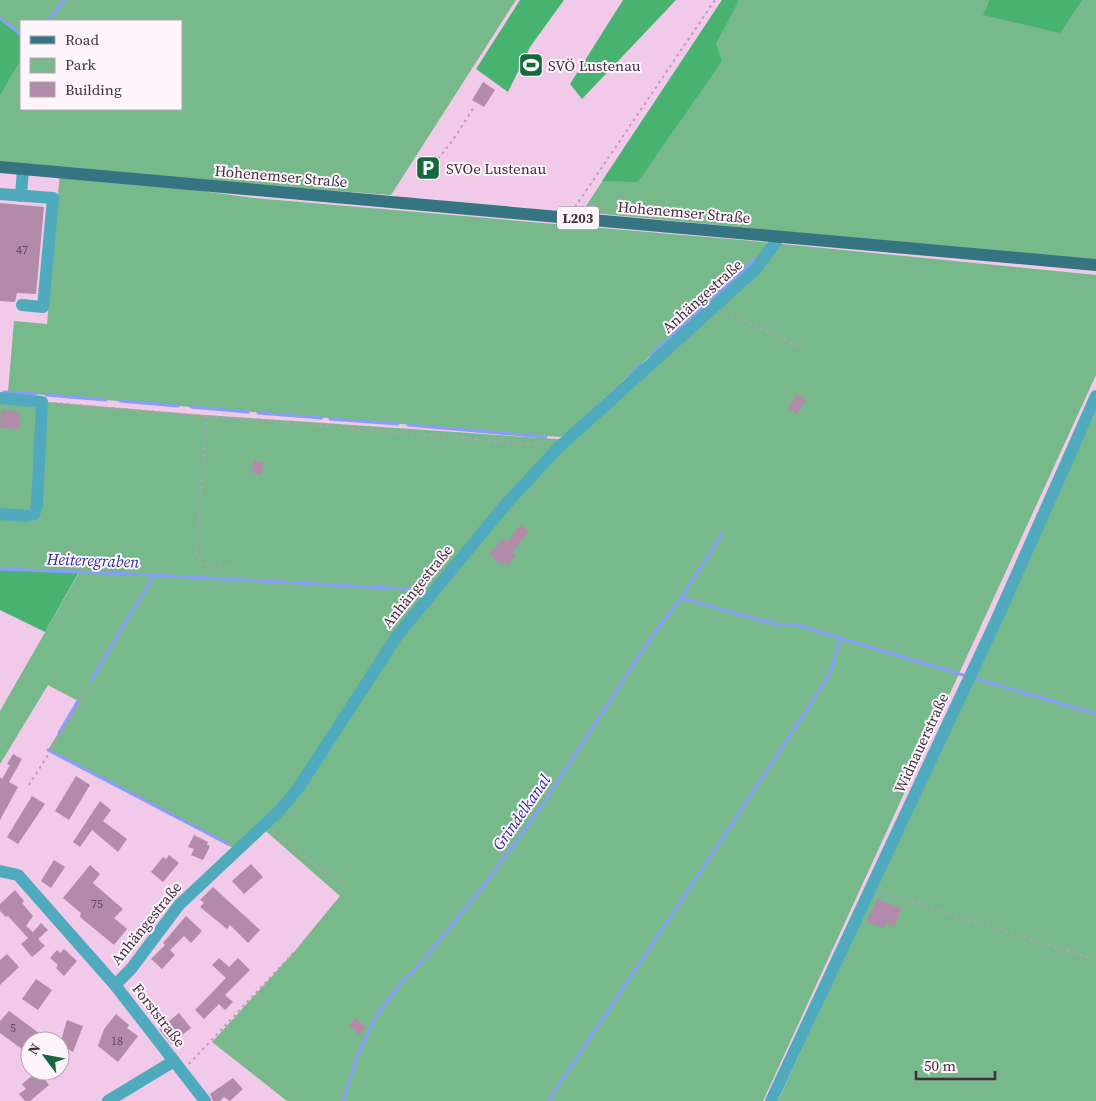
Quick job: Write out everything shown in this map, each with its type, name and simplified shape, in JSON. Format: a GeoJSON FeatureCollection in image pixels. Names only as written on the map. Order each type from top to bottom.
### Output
{"type":"FeatureCollection","features":[{"type":"Feature","properties":{"kind":"main road","name":"Hohenemser Straße"},"geometry":{"type":"LineString","coordinates":[[0,167],[1096,265]]}},
{"type":"Feature","properties":{"kind":"street"},"geometry":{"type":"LineString","coordinates":[[21,196],[23,169]]}},
{"type":"Feature","properties":{"kind":"street"},"geometry":{"type":"LineString","coordinates":[[0,194],[53,198],[43,307],[22,305]]}},
{"type":"Feature","properties":{"kind":"street","name":"Anhängestraße"},"geometry":{"type":"LineString","coordinates":[[115,986],[131,969],[179,905],[279,811],[309,773],[397,636],[506,504],[558,448],[757,268],[779,237]]}},
{"type":"Feature","properties":{"kind":"street","name":"Widnauerstraße"},"geometry":{"type":"LineString","coordinates":[[771,1101],[999,614],[1096,396]]}},
{"type":"Feature","properties":{"kind":"street"},"geometry":{"type":"LineString","coordinates":[[0,398],[42,402],[37,505],[34,514],[28,516],[0,514]]}},
{"type":"Feature","properties":{"kind":"street","name":"Forststraße"},"geometry":{"type":"LineString","coordinates":[[0,871],[18,875],[115,986],[205,1101]]}},
{"type":"Feature","properties":{"kind":"street"},"geometry":{"type":"LineString","coordinates":[[108,1101],[174,1061]]}},
{"type":"Feature","properties":{"kind":"path"},"geometry":{"type":"LineString","coordinates":[[569,217],[715,0]]}},
{"type":"Feature","properties":{"kind":"path"},"geometry":{"type":"LineString","coordinates":[[434,164],[453,140],[474,107]]}},
{"type":"Feature","properties":{"kind":"path"},"geometry":{"type":"LineString","coordinates":[[715,305],[730,315],[808,350]]}},
{"type":"Feature","properties":{"kind":"path"},"geometry":{"type":"LineString","coordinates":[[42,402],[538,443],[558,448]]}},
{"type":"Feature","properties":{"kind":"path"},"geometry":{"type":"LineString","coordinates":[[207,416],[196,554],[202,565],[230,567]]}},
{"type":"Feature","properties":{"kind":"path"},"geometry":{"type":"LineString","coordinates":[[29,785],[89,690]]}},
{"type":"Feature","properties":{"kind":"path"},"geometry":{"type":"LineString","coordinates":[[264,825],[326,873],[346,885]]}},
{"type":"Feature","properties":{"kind":"path"},"geometry":{"type":"LineString","coordinates":[[871,889],[1096,960]]}},
{"type":"Feature","properties":{"kind":"path"},"geometry":{"type":"LineString","coordinates":[[182,1071],[294,952]]}},
{"type":"Feature","properties":{"kind":"green space"},"geometry":{"type":"Polygon","coordinates":[[[0,0],[516,0],[391,195],[0,166],[0,96],[20,62],[20,110],[182,110],[182,20],[20,20],[20,34],[0,18],[0,0]]]}},
{"type":"Feature","properties":{"kind":"green space"},"geometry":{"type":"Polygon","coordinates":[[[520,0],[564,0],[530,47],[508,92],[476,69],[520,0]]]}},
{"type":"Feature","properties":{"kind":"green space"},"geometry":{"type":"Polygon","coordinates":[[[623,0],[676,0],[582,99],[570,84],[623,0]]]}},
{"type":"Feature","properties":{"kind":"green space"},"geometry":{"type":"Polygon","coordinates":[[[722,0],[1096,0],[1096,261],[582,212],[722,0]]]}},
{"type":"Feature","properties":{"kind":"green space"},"geometry":{"type":"Polygon","coordinates":[[[722,0],[739,0],[716,44],[722,61],[638,182],[602,181],[722,0]]]}},
{"type":"Feature","properties":{"kind":"green space"},"geometry":{"type":"Polygon","coordinates":[[[990,0],[1082,0],[1060,33],[983,15],[990,0]]]}},
{"type":"Feature","properties":{"kind":"green space"},"geometry":{"type":"Polygon","coordinates":[[[0,18],[20,34],[20,62],[0,96],[0,18]]]}},
{"type":"Feature","properties":{"kind":"green space"},"geometry":{"type":"Polygon","coordinates":[[[60,172],[254,198],[753,241],[1096,275],[1096,375],[763,1101],[287,1101],[212,1042],[294,952],[340,896],[260,826],[233,848],[48,750],[78,701],[48,685],[0,764],[0,711],[79,573],[0,569],[0,398],[191,414],[571,440],[690,330],[686,323],[563,436],[559,437],[8,392],[14,321],[47,324],[60,172]]]}},
{"type":"Feature","properties":{"kind":"green space"},"geometry":{"type":"Polygon","coordinates":[[[1096,411],[1096,1101],[778,1101],[1096,411]]]}},
{"type":"Feature","properties":{"kind":"green space"},"geometry":{"type":"Polygon","coordinates":[[[0,569],[79,572],[45,632],[0,610],[0,569]]]}},
{"type":"Feature","properties":{"kind":"building"},"geometry":{"type":"Polygon","coordinates":[[[483,82],[495,90],[484,107],[472,100],[483,82]]]}},
{"type":"Feature","properties":{"kind":"building"},"geometry":{"type":"Polygon","coordinates":[[[0,203],[44,207],[36,294],[17,293],[15,302],[0,301],[0,203]]]}},
{"type":"Feature","properties":{"kind":"building"},"geometry":{"type":"Polygon","coordinates":[[[797,394],[806,399],[797,414],[788,409],[797,394]]]}},
{"type":"Feature","properties":{"kind":"building"},"geometry":{"type":"Polygon","coordinates":[[[1,410],[20,412],[19,429],[0,428],[1,410]]]}},
{"type":"Feature","properties":{"kind":"building"},"geometry":{"type":"Polygon","coordinates":[[[254,460],[264,463],[261,475],[251,472],[254,460]]]}},
{"type":"Feature","properties":{"kind":"building"},"geometry":{"type":"Polygon","coordinates":[[[521,524],[529,531],[512,552],[516,555],[508,565],[504,562],[502,565],[489,554],[503,538],[507,542],[521,524]]]}},
{"type":"Feature","properties":{"kind":"building"},"geometry":{"type":"Polygon","coordinates":[[[13,754],[22,759],[9,782],[18,787],[0,820],[0,777],[2,779],[10,765],[7,764],[13,754]]]}},
{"type":"Feature","properties":{"kind":"building"},"geometry":{"type":"Polygon","coordinates":[[[76,776],[90,785],[69,820],[55,811],[76,776]]]}},
{"type":"Feature","properties":{"kind":"building"},"geometry":{"type":"Polygon","coordinates":[[[32,796],[45,804],[18,844],[7,837],[32,796]]]}},
{"type":"Feature","properties":{"kind":"building"},"geometry":{"type":"Polygon","coordinates":[[[100,801],[111,810],[103,821],[127,839],[118,852],[92,830],[80,847],[73,842],[100,801]]]}},
{"type":"Feature","properties":{"kind":"building"},"geometry":{"type":"Polygon","coordinates":[[[194,835],[208,842],[207,845],[210,846],[203,860],[191,855],[194,849],[188,847],[194,835]]]}},
{"type":"Feature","properties":{"kind":"building"},"geometry":{"type":"Polygon","coordinates":[[[169,855],[179,863],[163,882],[151,872],[163,857],[166,859],[169,855]]]}},
{"type":"Feature","properties":{"kind":"building"},"geometry":{"type":"Polygon","coordinates":[[[54,860],[65,867],[51,888],[41,881],[54,860]]]}},
{"type":"Feature","properties":{"kind":"building"},"geometry":{"type":"Polygon","coordinates":[[[251,864],[263,877],[244,894],[232,881],[251,864]]]}},
{"type":"Feature","properties":{"kind":"building"},"geometry":{"type":"Polygon","coordinates":[[[90,865],[100,874],[93,883],[123,909],[114,918],[127,929],[114,945],[80,917],[81,913],[63,898],[90,865]]]}},
{"type":"Feature","properties":{"kind":"building"},"geometry":{"type":"Polygon","coordinates":[[[213,887],[260,930],[248,943],[230,925],[227,929],[200,907],[204,903],[200,900],[213,887]]]}},
{"type":"Feature","properties":{"kind":"building"},"geometry":{"type":"Polygon","coordinates":[[[15,890],[24,901],[22,903],[33,916],[26,926],[33,932],[41,923],[48,930],[38,939],[45,946],[32,957],[21,944],[28,938],[8,916],[6,917],[0,911],[0,904],[15,890]]]}},
{"type":"Feature","properties":{"kind":"building"},"geometry":{"type":"Polygon","coordinates":[[[877,899],[901,908],[895,926],[886,923],[884,928],[866,922],[877,899]]]}},
{"type":"Feature","properties":{"kind":"building"},"geometry":{"type":"Polygon","coordinates":[[[186,916],[202,931],[191,943],[184,936],[170,950],[175,955],[162,969],[151,959],[165,945],[163,943],[186,916]]]}},
{"type":"Feature","properties":{"kind":"building"},"geometry":{"type":"Polygon","coordinates":[[[64,949],[77,961],[64,976],[56,968],[58,965],[50,958],[57,950],[60,953],[64,949]]]}},
{"type":"Feature","properties":{"kind":"building"},"geometry":{"type":"Polygon","coordinates":[[[7,954],[19,967],[0,985],[0,960],[7,954]]]}},
{"type":"Feature","properties":{"kind":"building"},"geometry":{"type":"Polygon","coordinates":[[[219,958],[229,967],[238,958],[250,970],[225,995],[233,1002],[225,1010],[219,1004],[204,1019],[195,1010],[226,978],[212,965],[219,958]]]}},
{"type":"Feature","properties":{"kind":"building"},"geometry":{"type":"Polygon","coordinates":[[[36,979],[52,990],[38,1010],[22,999],[36,979]]]}},
{"type":"Feature","properties":{"kind":"building"},"geometry":{"type":"Polygon","coordinates":[[[9,1011],[36,1031],[20,1031],[20,1048],[0,1033],[0,1021],[9,1011]]]}},
{"type":"Feature","properties":{"kind":"building"},"geometry":{"type":"Polygon","coordinates":[[[179,1013],[191,1028],[171,1044],[159,1029],[179,1013]]]}},
{"type":"Feature","properties":{"kind":"building"},"geometry":{"type":"Polygon","coordinates":[[[116,1014],[129,1025],[127,1028],[138,1036],[118,1062],[98,1046],[104,1029],[116,1014]]]}},
{"type":"Feature","properties":{"kind":"building"},"geometry":{"type":"Polygon","coordinates":[[[355,1018],[366,1027],[360,1035],[349,1026],[355,1018]]]}},
{"type":"Feature","properties":{"kind":"building"},"geometry":{"type":"Polygon","coordinates":[[[67,1020],[83,1026],[73,1052],[70,1050],[70,1031],[64,1031],[67,1020]]]}},
{"type":"Feature","properties":{"kind":"building"},"geometry":{"type":"Polygon","coordinates":[[[233,1078],[243,1089],[230,1101],[224,1097],[220,1101],[213,1101],[210,1094],[233,1078]]]}},
{"type":"Feature","properties":{"kind":"building"},"geometry":{"type":"Polygon","coordinates":[[[26,1081],[46,1081],[49,1085],[30,1101],[25,1101],[19,1094],[26,1089],[22,1084],[26,1081]]]}},
{"type":"Feature","properties":{"kind":"waterway","name":"Heiteregraben"},"geometry":{"type":"LineString","coordinates":[[49,20],[64,0]]}},
{"type":"Feature","properties":{"kind":"waterway","name":"Heiteregraben"},"geometry":{"type":"LineString","coordinates":[[0,18],[20,34]]}},
{"type":"Feature","properties":{"kind":"waterway"},"geometry":{"type":"LineString","coordinates":[[651,355],[758,257]]}},
{"type":"Feature","properties":{"kind":"waterway"},"geometry":{"type":"LineString","coordinates":[[629,376],[641,364]]}},
{"type":"Feature","properties":{"kind":"waterway"},"geometry":{"type":"LineString","coordinates":[[4,392],[36,394]]}},
{"type":"Feature","properties":{"kind":"waterway"},"geometry":{"type":"LineString","coordinates":[[46,395],[106,400]]}},
{"type":"Feature","properties":{"kind":"waterway"},"geometry":{"type":"LineString","coordinates":[[120,401],[178,406]]}},
{"type":"Feature","properties":{"kind":"waterway"},"geometry":{"type":"LineString","coordinates":[[191,407],[248,412]]}},
{"type":"Feature","properties":{"kind":"waterway"},"geometry":{"type":"LineString","coordinates":[[258,413],[322,418]]}},
{"type":"Feature","properties":{"kind":"waterway"},"geometry":{"type":"LineString","coordinates":[[330,419],[398,424]]}},
{"type":"Feature","properties":{"kind":"waterway"},"geometry":{"type":"LineString","coordinates":[[408,425],[546,437]]}},
{"type":"Feature","properties":{"kind":"waterway","name":"Grindelkanal"},"geometry":{"type":"LineString","coordinates":[[343,1101],[357,1056],[376,1016],[400,984],[420,964],[482,888],[537,813],[652,636],[681,598],[722,534]]}},
{"type":"Feature","properties":{"kind":"waterway","name":"Heiteregraben"},"geometry":{"type":"LineString","coordinates":[[0,569],[154,575],[91,680]]}},
{"type":"Feature","properties":{"kind":"waterway"},"geometry":{"type":"LineString","coordinates":[[154,575],[425,590]]}},
{"type":"Feature","properties":{"kind":"waterway"},"geometry":{"type":"LineString","coordinates":[[681,598],[775,624],[797,625],[963,675]]}},
{"type":"Feature","properties":{"kind":"waterway"},"geometry":{"type":"LineString","coordinates":[[548,1101],[830,674],[840,638]]}},
{"type":"Feature","properties":{"kind":"waterway"},"geometry":{"type":"LineString","coordinates":[[974,678],[1096,714]]}},
{"type":"Feature","properties":{"kind":"waterway"},"geometry":{"type":"LineString","coordinates":[[59,733],[78,701]]}},
{"type":"Feature","properties":{"kind":"waterway"},"geometry":{"type":"LineString","coordinates":[[48,750],[228,844]]}},
{"type":"Feature","properties":{"kind":"place","name":"SVÖ Lustenau"},"geometry":{"type":"Point","coordinates":[531,65]}},
{"type":"Feature","properties":{"kind":"place","name":"SVOe Lustenau"},"geometry":{"type":"Point","coordinates":[428,168]}}]}
